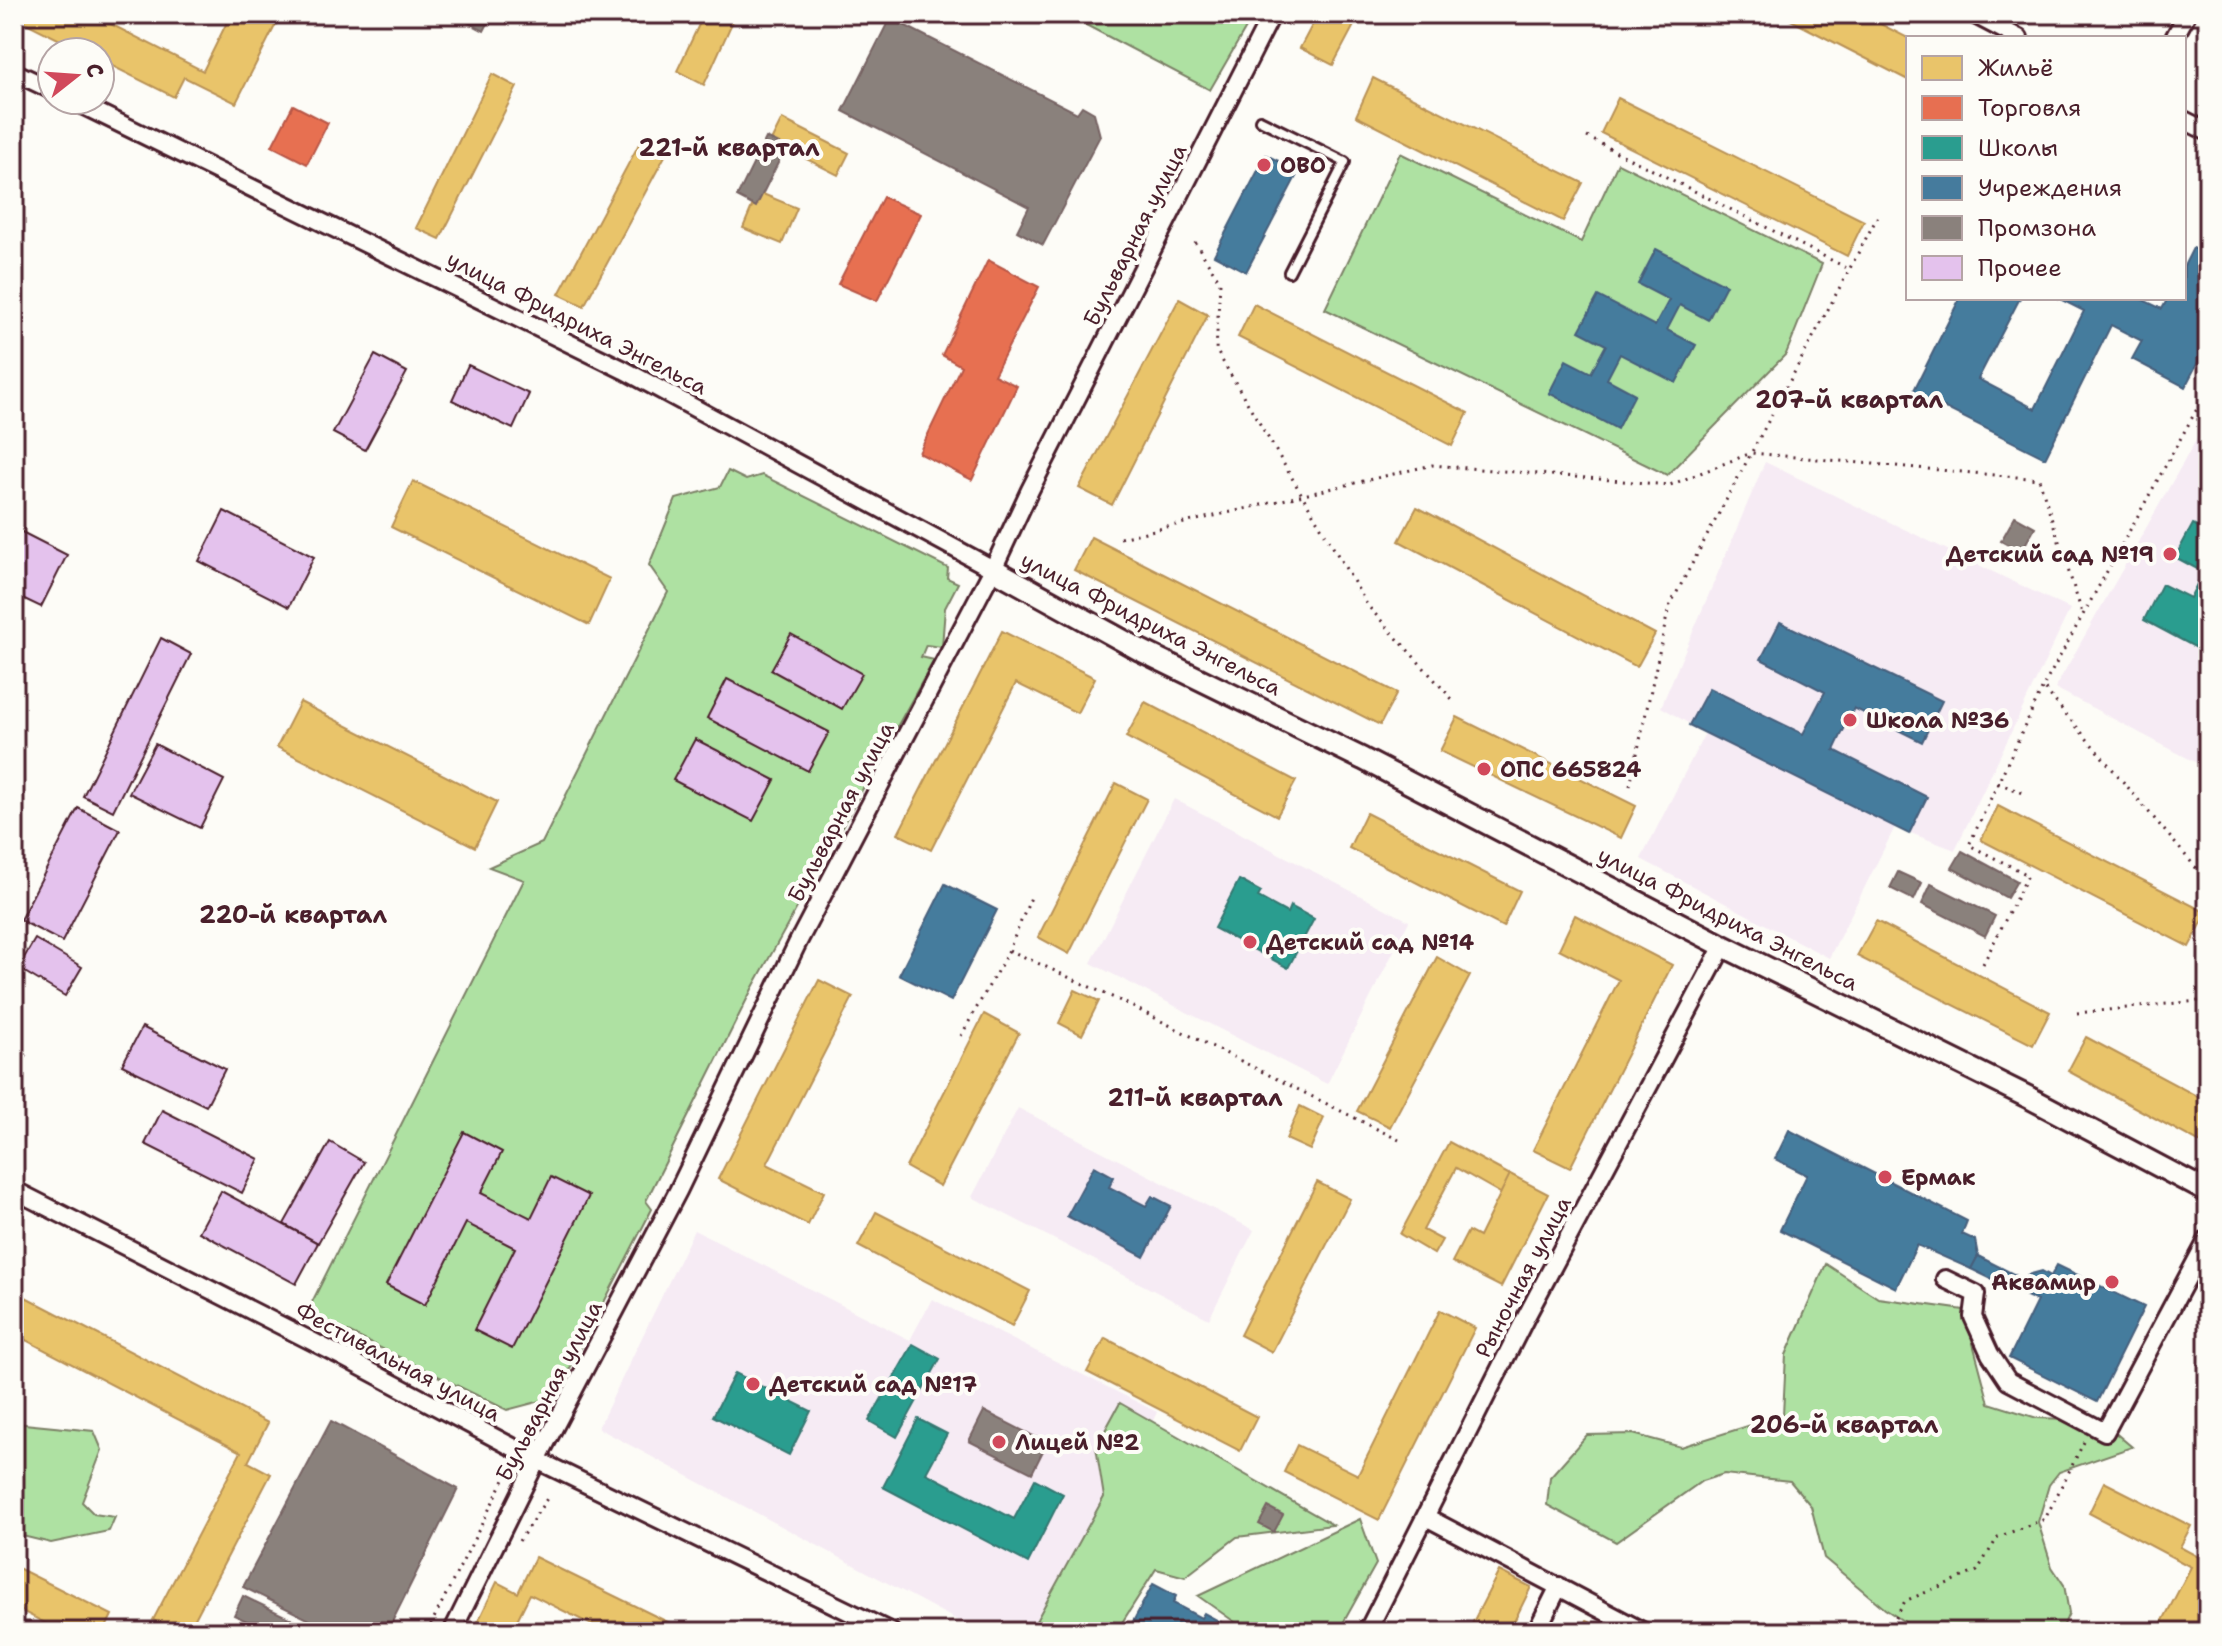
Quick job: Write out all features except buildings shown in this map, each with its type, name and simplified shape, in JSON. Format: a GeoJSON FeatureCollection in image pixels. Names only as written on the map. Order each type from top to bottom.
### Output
{"type":"FeatureCollection","features":[{"type":"Feature","properties":{"kind":"street","name":"Бульварная улица"},"geometry":{"type":"LineString","coordinates":[[452,1632],[537,1460],[678,1191],[797,944],[993,569],[1030,490],[1272,14]]}},
{"type":"Feature","properties":{"kind":"street"},"geometry":{"type":"LineString","coordinates":[[1973,14],[2015,36]]}},
{"type":"Feature","properties":{"kind":"street"},"geometry":{"type":"LineString","coordinates":[[2175,36],[2187,14]]}},
{"type":"Feature","properties":{"kind":"street"},"geometry":{"type":"LineString","coordinates":[[14,72],[36,82]]}},
{"type":"Feature","properties":{"kind":"street","name":"улица Фридриха Энгельса"},"geometry":{"type":"LineString","coordinates":[[105,116],[624,370],[1140,650],[1363,759],[1723,946],[2028,1097],[2208,1192]]}},
{"type":"Feature","properties":{"kind":"street"},"geometry":{"type":"LineString","coordinates":[[2186,121],[2208,132]]}},
{"type":"Feature","properties":{"kind":"street","name":"Рыночная улица"},"geometry":{"type":"LineString","coordinates":[[1367,1632],[1526,1317],[1723,946]]}},
{"type":"Feature","properties":{"kind":"street","name":"Фестивальная улица"},"geometry":{"type":"LineString","coordinates":[[14,1190],[343,1357],[537,1460],[891,1632]]}},
{"type":"Feature","properties":{"kind":"street"},"geometry":{"type":"LineString","coordinates":[[1945,1279],[1976,1294],[1973,1317],[1990,1354],[2008,1381],[2105,1432],[2208,1239]]}},
{"type":"Feature","properties":{"kind":"street"},"geometry":{"type":"LineString","coordinates":[[1426,1517],[1644,1632]]}},
{"type":"Feature","properties":{"kind":"street"},"geometry":{"type":"LineString","coordinates":[[1536,1632],[1559,1586]]}},
{"type":"Feature","properties":{"kind":"lane"},"geometry":{"type":"LineString","coordinates":[[1260,120],[1345,162],[1289,272]]}},
{"type":"Feature","properties":{"kind":"path"},"geometry":{"type":"LineString","coordinates":[[1587,137],[1849,269]]}},
{"type":"Feature","properties":{"kind":"path"},"geometry":{"type":"LineString","coordinates":[[1630,786],[1669,607],[1880,212]]}},
{"type":"Feature","properties":{"kind":"path"},"geometry":{"type":"LineString","coordinates":[[1195,242],[1220,282],[1216,350],[1368,606],[1452,699]]}},
{"type":"Feature","properties":{"kind":"path"},"geometry":{"type":"LineString","coordinates":[[1983,964],[2028,875],[1969,845],[2043,687],[2208,389]]}},
{"type":"Feature","properties":{"kind":"path"},"geometry":{"type":"LineString","coordinates":[[1120,538],[1432,465],[1670,485],[1751,453],[2039,479],[2083,616]]}},
{"type":"Feature","properties":{"kind":"path"},"geometry":{"type":"LineString","coordinates":[[2043,687],[2208,882]]}},
{"type":"Feature","properties":{"kind":"path"},"geometry":{"type":"LineString","coordinates":[[1998,783],[2023,793]]}},
{"type":"Feature","properties":{"kind":"path"},"geometry":{"type":"LineString","coordinates":[[2196,868],[2208,845]]}},
{"type":"Feature","properties":{"kind":"path"},"geometry":{"type":"LineString","coordinates":[[961,1036],[1009,950],[1032,895]]}},
{"type":"Feature","properties":{"kind":"path"},"geometry":{"type":"LineString","coordinates":[[1009,950],[1123,1002],[1399,1140]]}},
{"type":"Feature","properties":{"kind":"path"},"geometry":{"type":"LineString","coordinates":[[2077,1013],[2208,1000]]}},
{"type":"Feature","properties":{"kind":"path"},"geometry":{"type":"LineString","coordinates":[[1888,1632],[1905,1601],[1977,1571],[1998,1537],[2045,1519],[2092,1425]]}},
{"type":"Feature","properties":{"kind":"path"},"geometry":{"type":"LineString","coordinates":[[427,1632],[506,1476]]}},
{"type":"Feature","properties":{"kind":"shaded area","name":"Детский сад №19"},"geometry":{"type":"Polygon","coordinates":[[[2208,419],[2208,769],[2055,688],[2208,419]]]}},
{"type":"Feature","properties":{"kind":"shaded area","name":"Школа №36"},"geometry":{"type":"Polygon","coordinates":[[[1765,462],[2070,609],[1955,850],[1895,827],[1829,958],[1641,859],[1705,733],[1661,707],[1765,462]]]}},
{"type":"Feature","properties":{"kind":"shaded area","name":"Детский сад №14"},"geometry":{"type":"Polygon","coordinates":[[[1174,799],[1409,921],[1327,1084],[1091,963],[1174,799]]]}},
{"type":"Feature","properties":{"kind":"shaded area"},"geometry":{"type":"Polygon","coordinates":[[[1018,1108],[1254,1230],[1209,1319],[972,1197],[1018,1108]]]}},
{"type":"Feature","properties":{"kind":"shaded area"},"geometry":{"type":"Polygon","coordinates":[[[694,1230],[910,1340],[932,1299],[1157,1412],[1129,1472],[1098,1632],[979,1632],[598,1428],[694,1230]]]}},
{"type":"Feature","properties":{"kind":"green space"},"geometry":{"type":"Polygon","coordinates":[[[1065,14],[1136,14],[1141,20],[1156,14],[1254,14],[1210,90],[1065,14]]]}},
{"type":"Feature","properties":{"kind":"green space"},"geometry":{"type":"Polygon","coordinates":[[[1400,153],[1581,242],[1618,163],[1822,264],[1786,354],[1667,475],[1325,309],[1400,153]]]}},
{"type":"Feature","properties":{"kind":"green space"},"geometry":{"type":"Polygon","coordinates":[[[728,471],[746,480],[762,475],[948,568],[947,578],[958,583],[945,608],[942,647],[926,645],[921,657],[934,660],[752,989],[646,1201],[652,1209],[565,1378],[553,1384],[545,1400],[507,1410],[307,1312],[524,880],[489,867],[542,843],[668,592],[649,565],[676,499],[720,487],[728,471]]]}},
{"type":"Feature","properties":{"kind":"green space"},"geometry":{"type":"Polygon","coordinates":[[[1826,1264],[1878,1298],[1964,1310],[1989,1403],[2037,1418],[2100,1420],[2132,1447],[2059,1472],[2049,1485],[2038,1522],[2052,1567],[2064,1585],[2069,1613],[2061,1632],[1920,1632],[1885,1609],[1824,1558],[1811,1506],[1790,1481],[1724,1474],[1702,1481],[1616,1542],[1547,1505],[1550,1477],[1587,1435],[1633,1434],[1681,1447],[1783,1415],[1786,1355],[1826,1264]]]}},
{"type":"Feature","properties":{"kind":"green space"},"geometry":{"type":"Polygon","coordinates":[[[1120,1403],[1333,1525],[1237,1537],[1185,1577],[1156,1569],[1116,1632],[1030,1632],[1104,1497],[1096,1447],[1120,1403]]]}},
{"type":"Feature","properties":{"kind":"green space"},"geometry":{"type":"Polygon","coordinates":[[[14,1418],[24,1424],[94,1431],[102,1450],[82,1502],[94,1514],[115,1517],[109,1531],[51,1543],[14,1534],[14,1418]]]}},
{"type":"Feature","properties":{"kind":"green space"},"geometry":{"type":"Polygon","coordinates":[[[1360,1519],[1376,1564],[1338,1632],[1236,1632],[1239,1625],[1198,1596],[1360,1519]]]}},
{"type":"Feature","properties":{"kind":"place","name":"ОВО"},"geometry":{"type":"Point","coordinates":[1264,165]}},
{"type":"Feature","properties":{"kind":"place","name":"Детский сад №19"},"geometry":{"type":"Point","coordinates":[2170,554]}},
{"type":"Feature","properties":{"kind":"place","name":"Школа №36"},"geometry":{"type":"Point","coordinates":[1850,720]}},
{"type":"Feature","properties":{"kind":"place","name":"ОПС 665824"},"geometry":{"type":"Point","coordinates":[1484,769]}},
{"type":"Feature","properties":{"kind":"place","name":"Детский сад №14"},"geometry":{"type":"Point","coordinates":[1250,942]}},
{"type":"Feature","properties":{"kind":"place","name":"Ермак"},"geometry":{"type":"Point","coordinates":[1885,1177]}},
{"type":"Feature","properties":{"kind":"place","name":"Аквамир"},"geometry":{"type":"Point","coordinates":[2112,1282]}},
{"type":"Feature","properties":{"kind":"place","name":"Детский сад №17"},"geometry":{"type":"Point","coordinates":[753,1384]}},
{"type":"Feature","properties":{"kind":"place","name":"Лицей №2"},"geometry":{"type":"Point","coordinates":[999,1442]}},
{"type":"Feature","properties":{"kind":"district","name":"221-й квартал"},"geometry":{"type":"Point","coordinates":[729,148]}},
{"type":"Feature","properties":{"kind":"district","name":"207-й квартал"},"geometry":{"type":"Point","coordinates":[1849,400]}},
{"type":"Feature","properties":{"kind":"district","name":"220-й квартал"},"geometry":{"type":"Point","coordinates":[293,915]}},
{"type":"Feature","properties":{"kind":"district","name":"211-й квартал"},"geometry":{"type":"Point","coordinates":[1195,1098]}},
{"type":"Feature","properties":{"kind":"district","name":"206-й квартал"},"geometry":{"type":"Point","coordinates":[1844,1425]}}]}
